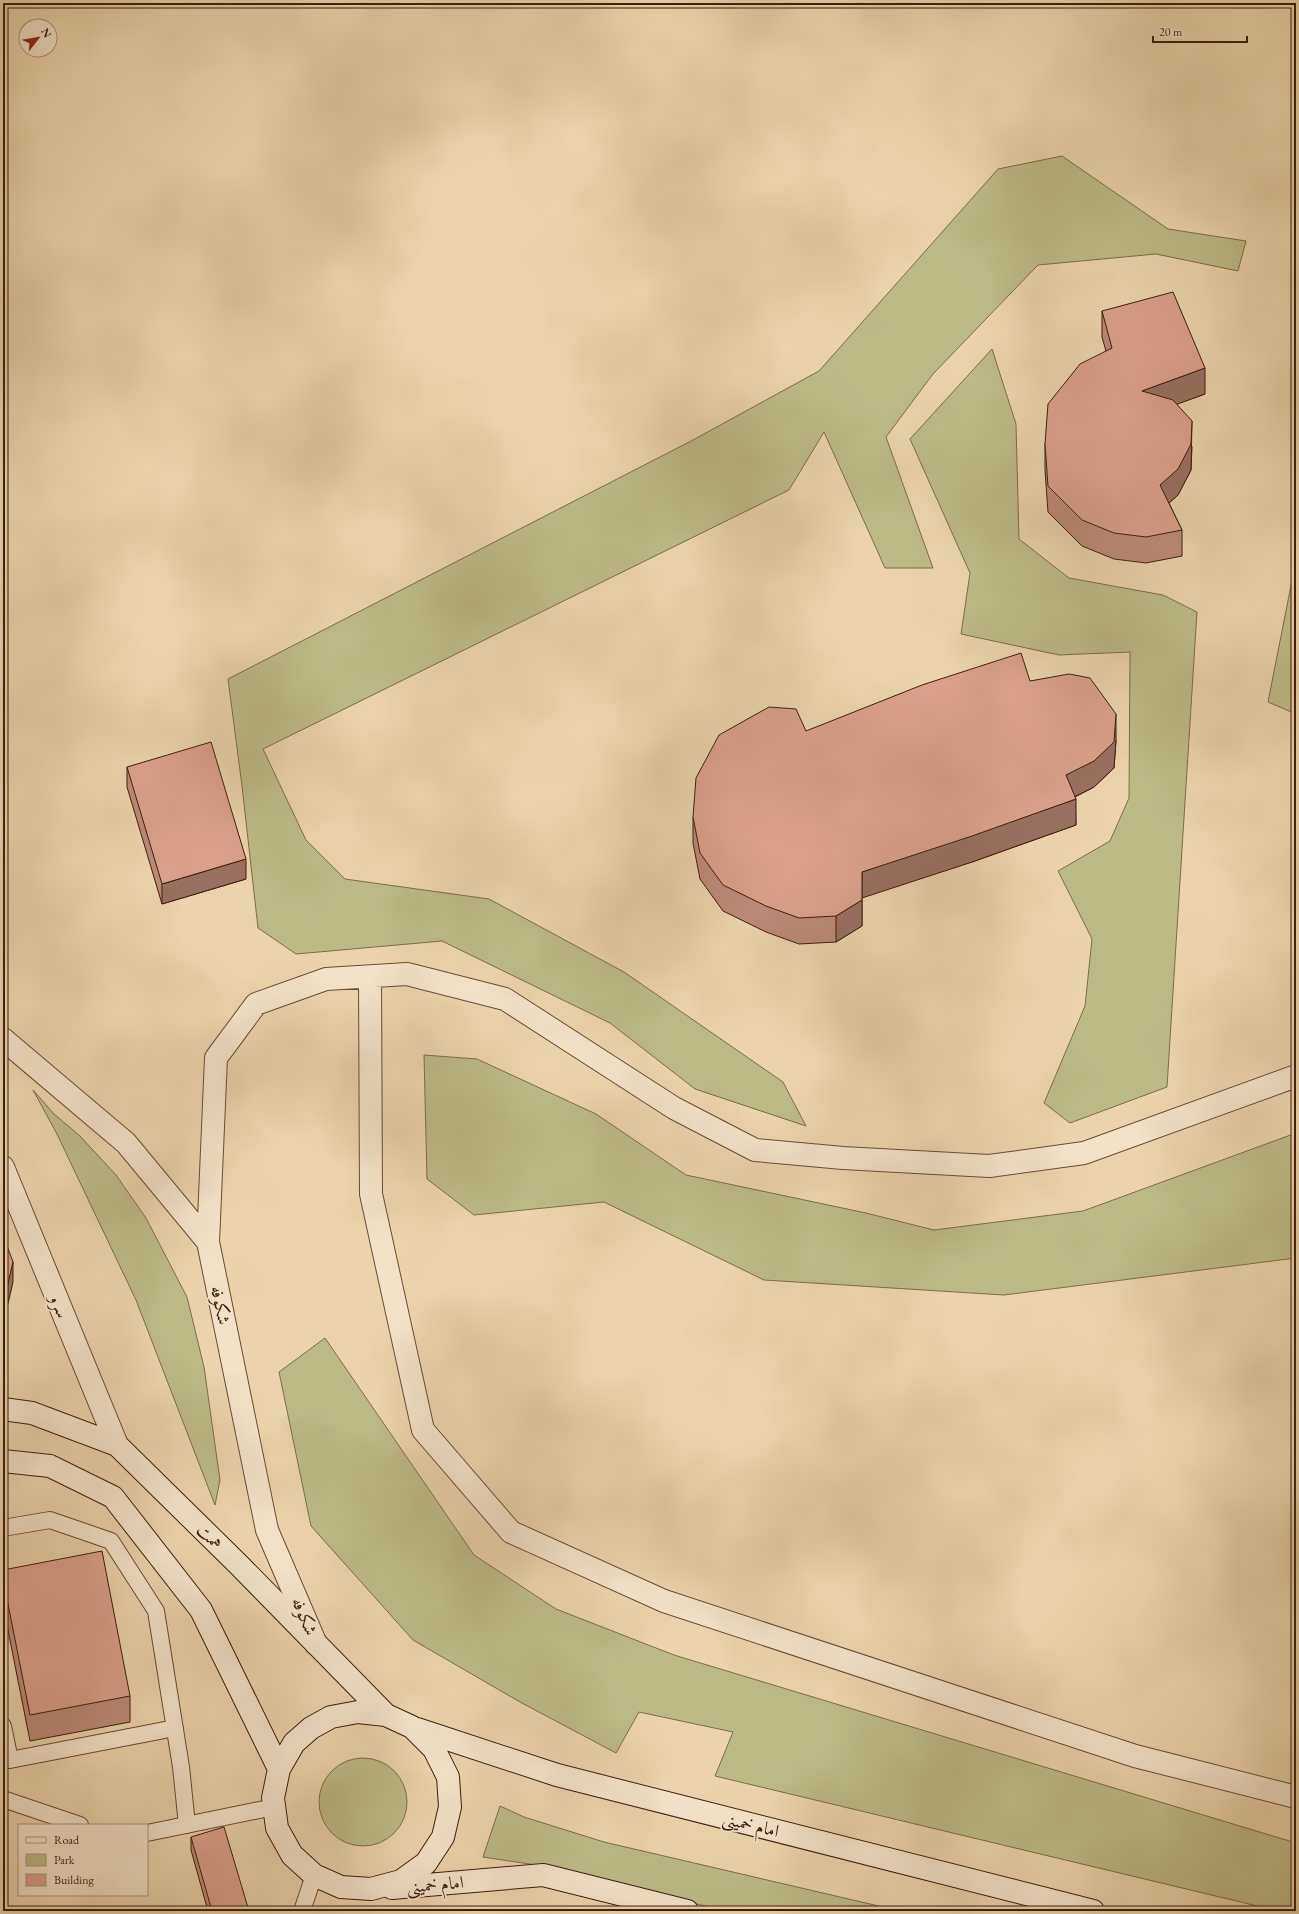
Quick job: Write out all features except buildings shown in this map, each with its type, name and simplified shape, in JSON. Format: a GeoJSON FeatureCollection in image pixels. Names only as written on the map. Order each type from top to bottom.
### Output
{"type":"FeatureCollection","features":[{"type":"Feature","properties":{"kind":"street"},"geometry":{"type":"LineString","coordinates":[[208,1242],[216,1058],[256,1004],[326,979],[407,974],[505,999],[674,1108],[755,1150],[843,1158],[988,1166],[1084,1153],[1296,1076]]}},
{"type":"Feature","properties":{"kind":"street"},"geometry":{"type":"LineString","coordinates":[[370,976],[371,1194],[423,1430],[511,1532],[664,1601],[1135,1756],[1296,1797]]}},
{"type":"Feature","properties":{"kind":"street","name":"شکوفه"},"geometry":{"type":"LineString","coordinates":[[3,1039],[126,1143],[208,1242],[267,1530],[316,1644]]}},
{"type":"Feature","properties":{"kind":"street","name":"سرو"},"geometry":{"type":"LineString","coordinates":[[3,1167],[117,1445]]}},
{"type":"Feature","properties":{"kind":"street","name":"همت"},"geometry":{"type":"LineString","coordinates":[[3,1409],[32,1414],[117,1445],[239,1565],[386,1715]]}},
{"type":"Feature","properties":{"kind":"street"},"geometry":{"type":"LineString","coordinates":[[3,1461],[50,1466],[113,1497],[201,1610],[279,1769]]}},
{"type":"Feature","properties":{"kind":"street"},"geometry":{"type":"LineString","coordinates":[[358,1712],[386,1715],[412,1727],[434,1748],[448,1777],[450,1807],[443,1837],[426,1863],[401,1881],[371,1889],[341,1887],[314,1875],[292,1855],[277,1828],[273,1798],[279,1769],[294,1743],[311,1728],[331,1717],[358,1712]]}},
{"type":"Feature","properties":{"kind":"street","name":"امام خمینی"},"geometry":{"type":"LineString","coordinates":[[412,1727],[557,1775],[1093,1911]]}},
{"type":"Feature","properties":{"kind":"street","name":"امام خمینی"},"geometry":{"type":"LineString","coordinates":[[371,1889],[543,1875],[687,1911]]}},
{"type":"Feature","properties":{"kind":"lane"},"geometry":{"type":"LineString","coordinates":[[3,1528],[50,1520],[111,1541],[156,1611],[181,1767],[187,1825]]}},
{"type":"Feature","properties":{"kind":"lane"},"geometry":{"type":"LineString","coordinates":[[3,1726],[10,1760],[175,1728]]}},
{"type":"Feature","properties":{"kind":"lane"},"geometry":{"type":"LineString","coordinates":[[3,1799],[77,1824]]}},
{"type":"Feature","properties":{"kind":"lane"},"geometry":{"type":"LineString","coordinates":[[148,1833],[274,1808]]}},
{"type":"Feature","properties":{"kind":"lane"},"geometry":{"type":"LineString","coordinates":[[302,1911],[314,1875]]}},
{"type":"Feature","properties":{"kind":"green space"},"geometry":{"type":"Polygon","coordinates":[[[1062,156],[1168,229],[1246,241],[1238,271],[1156,254],[1038,265],[933,374],[886,437],[933,568],[885,568],[824,432],[789,490],[263,749],[306,840],[345,879],[489,899],[624,972],[783,1082],[806,1126],[695,1089],[610,1023],[442,941],[296,954],[258,928],[228,679],[693,440],[819,371],[998,169],[1062,156]]]}},
{"type":"Feature","properties":{"kind":"green space"},"geometry":{"type":"Polygon","coordinates":[[[992,349],[1016,424],[1019,539],[1069,578],[1163,595],[1197,612],[1167,1087],[1070,1123],[1044,1103],[1085,1006],[1092,939],[1058,871],[1110,841],[1129,798],[1130,652],[1059,655],[961,634],[970,573],[910,439],[992,349]]]}},
{"type":"Feature","properties":{"kind":"green space"},"geometry":{"type":"Polygon","coordinates":[[[1296,560],[1296,714],[1268,702],[1296,560]]]}},
{"type":"Feature","properties":{"kind":"green space"},"geometry":{"type":"Polygon","coordinates":[[[424,1055],[477,1059],[596,1114],[686,1175],[866,1213],[934,1230],[1083,1211],[1296,1133],[1296,1258],[1004,1295],[764,1280],[604,1202],[474,1215],[427,1179],[424,1055]]]}},
{"type":"Feature","properties":{"kind":"green space"},"geometry":{"type":"Polygon","coordinates":[[[33,1090],[54,1114],[79,1135],[116,1175],[146,1218],[187,1297],[204,1367],[220,1480],[215,1505],[136,1300],[57,1134],[33,1090]]]}},
{"type":"Feature","properties":{"kind":"green space"},"geometry":{"type":"Polygon","coordinates":[[[325,1338],[474,1555],[556,1609],[674,1655],[1296,1843],[1296,1911],[1278,1911],[715,1776],[733,1732],[639,1712],[616,1753],[520,1702],[413,1640],[311,1526],[279,1372],[325,1338]]]}},
{"type":"Feature","properties":{"kind":"green space"},"geometry":{"type":"Polygon","coordinates":[[[363,1758],[380,1762],[394,1771],[403,1785],[407,1802],[403,1819],[394,1833],[380,1842],[363,1846],[346,1842],[332,1833],[323,1819],[319,1802],[323,1785],[332,1771],[346,1762],[363,1758]]]}},
{"type":"Feature","properties":{"kind":"green space"},"geometry":{"type":"Polygon","coordinates":[[[500,1806],[524,1817],[604,1842],[900,1911],[726,1911],[536,1865],[483,1857],[500,1806]]]}}]}
